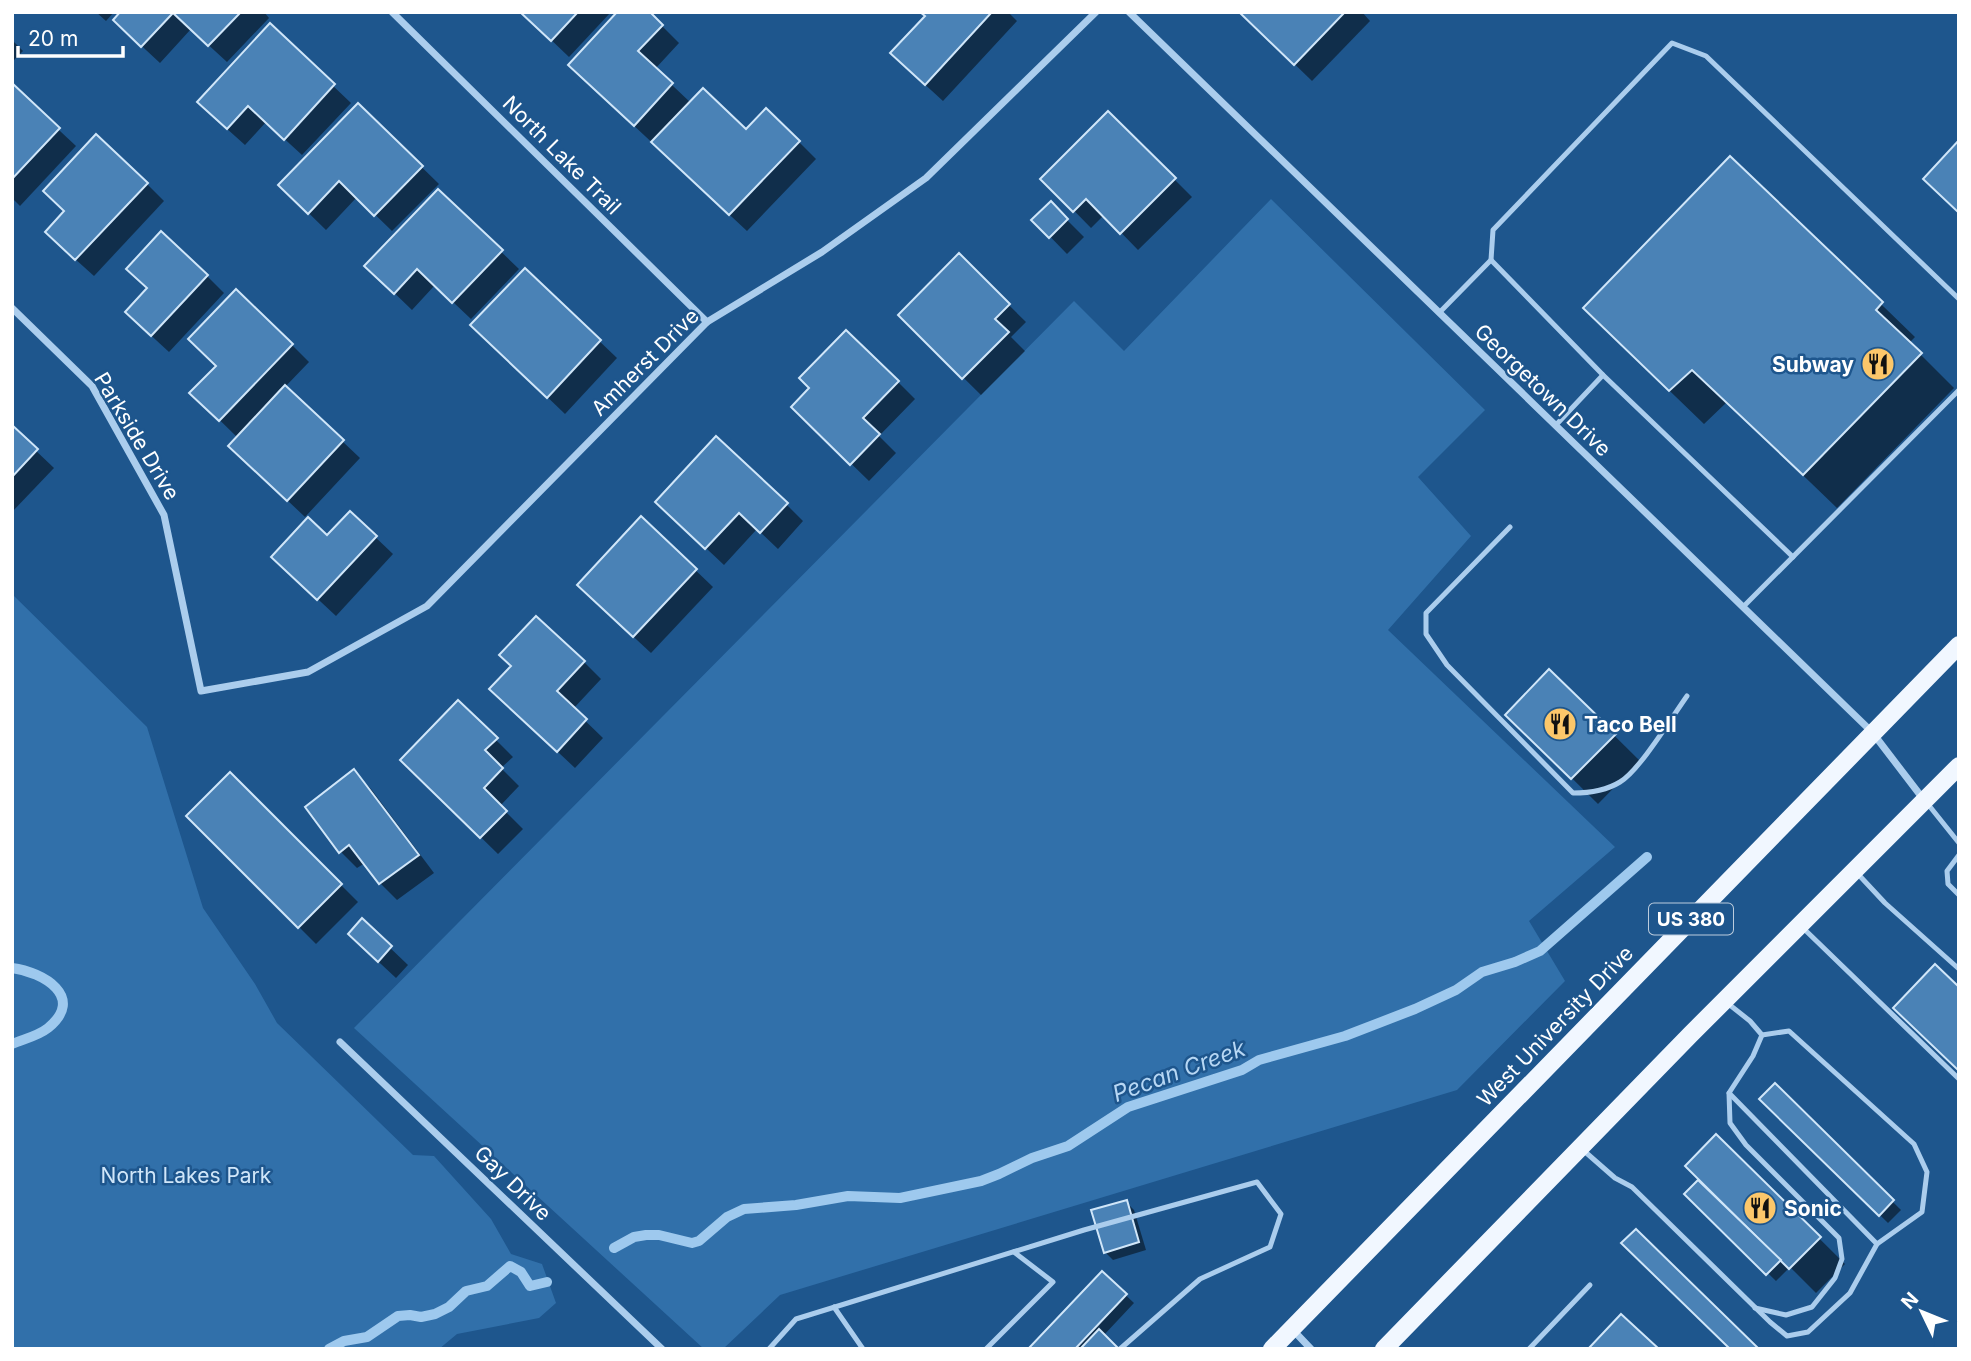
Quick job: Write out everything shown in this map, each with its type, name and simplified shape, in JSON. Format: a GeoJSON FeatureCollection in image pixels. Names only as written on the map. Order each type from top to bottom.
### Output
{"type":"FeatureCollection","features":[{"type":"Feature","properties":{"kind":"main road","name":"West University Drive"},"geometry":{"type":"LineString","coordinates":[[1272,1349],[1959,645]]}},
{"type":"Feature","properties":{"kind":"main road"},"geometry":{"type":"LineString","coordinates":[[1384,1349],[1724,1001],[1959,766]]}},
{"type":"Feature","properties":{"kind":"street","name":"North Lake Trail"},"geometry":{"type":"LineString","coordinates":[[393,12],[707,322]]}},
{"type":"Feature","properties":{"kind":"street","name":"Amherst Drive"},"geometry":{"type":"LineString","coordinates":[[201,691],[308,672],[427,606],[707,322],[822,252],[926,178],[1096,12]]}},
{"type":"Feature","properties":{"kind":"street","name":"Georgetown Drive"},"geometry":{"type":"LineString","coordinates":[[1129,12],[1872,732],[1924,800]]}},
{"type":"Feature","properties":{"kind":"street","name":"Parkside Drive"},"geometry":{"type":"LineString","coordinates":[[12,308],[92,386],[164,514],[201,691]]}},
{"type":"Feature","properties":{"kind":"street","name":"Gay Drive"},"geometry":{"type":"LineString","coordinates":[[340,1042],[662,1349]]}},
{"type":"Feature","properties":{"kind":"street"},"geometry":{"type":"LineString","coordinates":[[1291,1329],[1311,1349]]}},
{"type":"Feature","properties":{"kind":"lane"},"geometry":{"type":"LineString","coordinates":[[1439,313],[1491,260],[1493,230],[1672,43],[1706,56],[1959,299]]}},
{"type":"Feature","properties":{"kind":"lane"},"geometry":{"type":"LineString","coordinates":[[1491,260],[1603,375],[1793,557]]}},
{"type":"Feature","properties":{"kind":"lane"},"geometry":{"type":"LineString","coordinates":[[1555,426],[1603,375]]}},
{"type":"Feature","properties":{"kind":"lane"},"geometry":{"type":"LineString","coordinates":[[1743,607],[1959,390]]}},
{"type":"Feature","properties":{"kind":"lane"},"geometry":{"type":"LineString","coordinates":[[1510,527],[1426,613],[1426,634],[1447,665],[1573,793],[1587,793],[1620,782],[1644,756],[1687,696]]}},
{"type":"Feature","properties":{"kind":"lane"},"geometry":{"type":"LineString","coordinates":[[1924,800],[1959,843]]}},
{"type":"Feature","properties":{"kind":"lane"},"geometry":{"type":"LineString","coordinates":[[1959,855],[1947,871],[1948,884],[1959,895]]}},
{"type":"Feature","properties":{"kind":"lane"},"geometry":{"type":"LineString","coordinates":[[1854,870],[1885,903],[1959,970]]}},
{"type":"Feature","properties":{"kind":"lane"},"geometry":{"type":"LineString","coordinates":[[1799,925],[1959,1079]]}},
{"type":"Feature","properties":{"kind":"lane"},"geometry":{"type":"LineString","coordinates":[[1724,1001],[1750,1021],[1762,1035]]}},
{"type":"Feature","properties":{"kind":"lane"},"geometry":{"type":"LineString","coordinates":[[1581,1148],[1615,1178],[1632,1187],[1787,1336],[1808,1332],[1850,1293],[1877,1244],[1922,1212],[1927,1172],[1914,1144],[1790,1031],[1762,1035]]}},
{"type":"Feature","properties":{"kind":"lane"},"geometry":{"type":"LineString","coordinates":[[1755,1308],[1786,1314],[1812,1307],[1835,1278],[1842,1259],[1839,1238],[1746,1144],[1730,1123],[1729,1093],[1753,1056],[1762,1035]]}},
{"type":"Feature","properties":{"kind":"lane"},"geometry":{"type":"LineString","coordinates":[[1729,1093],[1877,1244]]}},
{"type":"Feature","properties":{"kind":"lane"},"geometry":{"type":"LineString","coordinates":[[769,1349],[796,1319],[1084,1230],[1257,1182],[1282,1214],[1270,1247],[1200,1279],[1120,1349]]}},
{"type":"Feature","properties":{"kind":"lane"},"geometry":{"type":"LineString","coordinates":[[986,1349],[1053,1282],[1014,1252]]}},
{"type":"Feature","properties":{"kind":"lane"},"geometry":{"type":"LineString","coordinates":[[1529,1349],[1590,1285]]}},
{"type":"Feature","properties":{"kind":"lane"},"geometry":{"type":"LineString","coordinates":[[834,1307],[863,1349]]}},
{"type":"Feature","properties":{"kind":"green space"},"geometry":{"type":"Polygon","coordinates":[[[1271,199],[1485,410],[1418,477],[1471,536],[1388,630],[1615,847],[1529,921],[1565,981],[1457,1090],[780,1295],[723,1349],[704,1349],[354,1028],[1074,301],[1124,351],[1271,199]]]}},
{"type":"Feature","properties":{"kind":"green space","name":"North Lakes Park"},"geometry":{"type":"Polygon","coordinates":[[[12,594],[147,727],[203,908],[255,984],[277,1023],[413,1155],[434,1156],[491,1219],[511,1254],[542,1264],[556,1303],[539,1318],[457,1334],[439,1349],[12,1349],[12,594]]]}},
{"type":"Feature","properties":{"kind":"building"},"geometry":{"type":"Polygon","coordinates":[[[120,12],[241,12],[208,46],[173,13],[141,47],[113,20],[120,12]]]}},
{"type":"Feature","properties":{"kind":"building"},"geometry":{"type":"Polygon","coordinates":[[[520,12],[578,12],[551,41],[520,12]]]}},
{"type":"Feature","properties":{"kind":"building"},"geometry":{"type":"Polygon","coordinates":[[[617,12],[650,12],[663,25],[638,51],[673,83],[634,126],[568,65],[617,12]]]}},
{"type":"Feature","properties":{"kind":"building"},"geometry":{"type":"Polygon","coordinates":[[[920,12],[992,12],[925,85],[890,53],[925,16],[920,12]]]}},
{"type":"Feature","properties":{"kind":"building"},"geometry":{"type":"Polygon","coordinates":[[[1239,12],[1345,12],[1294,65],[1239,12]]]}},
{"type":"Feature","properties":{"kind":"building"},"geometry":{"type":"Polygon","coordinates":[[[270,23],[335,84],[284,140],[248,106],[227,129],[197,102],[270,23]]]}},
{"type":"Feature","properties":{"kind":"building"},"geometry":{"type":"Polygon","coordinates":[[[12,83],[60,128],[12,179],[12,83]]]}},
{"type":"Feature","properties":{"kind":"building"},"geometry":{"type":"Polygon","coordinates":[[[703,88],[746,129],[766,108],[800,141],[729,215],[651,142],[703,88]]]}},
{"type":"Feature","properties":{"kind":"building"},"geometry":{"type":"Polygon","coordinates":[[[358,103],[423,166],[374,216],[339,181],[308,214],[278,185],[358,103]]]}},
{"type":"Feature","properties":{"kind":"building"},"geometry":{"type":"Polygon","coordinates":[[[1108,111],[1176,178],[1120,234],[1086,199],[1073,212],[1040,179],[1108,111]]]}},
{"type":"Feature","properties":{"kind":"building"},"geometry":{"type":"Polygon","coordinates":[[[96,134],[148,183],[75,260],[45,232],[64,211],[43,191],[96,134]]]}},
{"type":"Feature","properties":{"kind":"building"},"geometry":{"type":"Polygon","coordinates":[[[1959,140],[1959,213],[1923,179],[1959,140]]]}},
{"type":"Feature","properties":{"kind":"building"},"geometry":{"type":"Polygon","coordinates":[[[1730,156],[1883,302],[1876,310],[1922,353],[1803,475],[1692,370],[1669,391],[1583,308],[1730,156]]]}},
{"type":"Feature","properties":{"kind":"building"},"geometry":{"type":"Polygon","coordinates":[[[438,189],[503,250],[452,303],[417,269],[394,294],[364,266],[438,189]]]}},
{"type":"Feature","properties":{"kind":"building"},"geometry":{"type":"Polygon","coordinates":[[[1051,201],[1068,219],[1049,238],[1031,220],[1051,201]]]}},
{"type":"Feature","properties":{"kind":"building"},"geometry":{"type":"Polygon","coordinates":[[[161,231],[208,275],[151,336],[125,312],[147,288],[126,269],[161,231]]]}},
{"type":"Feature","properties":{"kind":"building"},"geometry":{"type":"Polygon","coordinates":[[[959,253],[1010,304],[995,319],[1009,332],[962,379],[898,315],[959,253]]]}},
{"type":"Feature","properties":{"kind":"building"},"geometry":{"type":"Polygon","coordinates":[[[525,268],[601,340],[547,398],[470,325],[525,268]]]}},
{"type":"Feature","properties":{"kind":"building"},"geometry":{"type":"Polygon","coordinates":[[[236,289],[293,344],[219,421],[189,393],[216,366],[188,339],[236,289]]]}},
{"type":"Feature","properties":{"kind":"building"},"geometry":{"type":"Polygon","coordinates":[[[846,330],[899,381],[863,418],[880,434],[850,465],[791,407],[809,388],[799,378],[846,330]]]}},
{"type":"Feature","properties":{"kind":"building"},"geometry":{"type":"Polygon","coordinates":[[[285,385],[344,440],[287,501],[228,446],[285,385]]]}},
{"type":"Feature","properties":{"kind":"building"},"geometry":{"type":"Polygon","coordinates":[[[12,425],[38,449],[12,477],[12,425]]]}},
{"type":"Feature","properties":{"kind":"building"},"geometry":{"type":"Polygon","coordinates":[[[716,436],[788,503],[760,533],[739,513],[705,549],[655,502],[716,436]]]}},
{"type":"Feature","properties":{"kind":"building"},"geometry":{"type":"Polygon","coordinates":[[[350,511],[377,536],[317,600],[271,557],[308,517],[327,535],[350,511]]]}},
{"type":"Feature","properties":{"kind":"building"},"geometry":{"type":"Polygon","coordinates":[[[641,516],[697,569],[633,637],[577,585],[641,516]]]}},
{"type":"Feature","properties":{"kind":"building"},"geometry":{"type":"Polygon","coordinates":[[[536,616],[585,661],[557,691],[587,719],[557,752],[489,689],[511,666],[499,655],[536,616]]]}},
{"type":"Feature","properties":{"kind":"building","name":"Taco Bell"},"geometry":{"type":"Polygon","coordinates":[[[1549,669],[1616,734],[1571,779],[1505,715],[1549,669]]]}},
{"type":"Feature","properties":{"kind":"building"},"geometry":{"type":"Polygon","coordinates":[[[458,700],[498,738],[485,750],[503,768],[484,788],[507,811],[480,838],[400,760],[458,700]]]}},
{"type":"Feature","properties":{"kind":"building"},"geometry":{"type":"Polygon","coordinates":[[[354,769],[419,855],[379,884],[349,845],[339,853],[305,807],[354,769]]]}},
{"type":"Feature","properties":{"kind":"building"},"geometry":{"type":"Polygon","coordinates":[[[230,772],[342,884],[298,928],[186,816],[230,772]]]}},
{"type":"Feature","properties":{"kind":"building"},"geometry":{"type":"Polygon","coordinates":[[[362,918],[392,946],[378,962],[348,934],[362,918]]]}},
{"type":"Feature","properties":{"kind":"building"},"geometry":{"type":"Polygon","coordinates":[[[1935,964],[1959,987],[1959,1071],[1893,1008],[1935,964]]]}},
{"type":"Feature","properties":{"kind":"building"},"geometry":{"type":"Polygon","coordinates":[[[1775,1083],[1894,1200],[1879,1216],[1759,1099],[1775,1083]]]}},
{"type":"Feature","properties":{"kind":"building","name":"Sonic"},"geometry":{"type":"Polygon","coordinates":[[[1716,1134],[1821,1237],[1789,1269],[1685,1166],[1716,1134]]]}},
{"type":"Feature","properties":{"kind":"building"},"geometry":{"type":"Polygon","coordinates":[[[1698,1180],[1781,1260],[1766,1275],[1684,1194],[1698,1180]]]}},
{"type":"Feature","properties":{"kind":"building"},"geometry":{"type":"Polygon","coordinates":[[[1127,1200],[1139,1242],[1104,1253],[1091,1210],[1127,1200]]]}},
{"type":"Feature","properties":{"kind":"building"},"geometry":{"type":"Polygon","coordinates":[[[1636,1229],[1759,1349],[1730,1349],[1621,1243],[1636,1229]]]}},
{"type":"Feature","properties":{"kind":"building"},"geometry":{"type":"Polygon","coordinates":[[[1102,1271],[1127,1294],[1075,1349],[1028,1349],[1102,1271]]]}},
{"type":"Feature","properties":{"kind":"building"},"geometry":{"type":"Polygon","coordinates":[[[1621,1314],[1659,1349],[1588,1349],[1621,1314]]]}},
{"type":"Feature","properties":{"kind":"building"},"geometry":{"type":"Polygon","coordinates":[[[1099,1329],[1119,1349],[1080,1349],[1099,1329]]]}},
{"type":"Feature","properties":{"kind":"waterway","name":"Pecan Creek"},"geometry":{"type":"LineString","coordinates":[[614,1248],[634,1237],[646,1235],[659,1235],[692,1243],[699,1241],[727,1217],[744,1209],[796,1205],[848,1196],[900,1198],[981,1181],[1032,1158],[1068,1146],[1128,1107],[1242,1070],[1259,1060],[1345,1036],[1456,990],[1482,972],[1540,951],[1647,857]]}},
{"type":"Feature","properties":{"kind":"waterway","name":"Pecan Creek"},"geometry":{"type":"LineString","coordinates":[[12,968],[24,970],[47,981],[56,988],[63,1006],[59,1017],[48,1028],[12,1044]]}},
{"type":"Feature","properties":{"kind":"waterway","name":"Pecan Creek"},"geometry":{"type":"LineString","coordinates":[[329,1349],[344,1341],[367,1337],[398,1316],[421,1317],[435,1314],[449,1307],[466,1291],[487,1286],[510,1266],[521,1272],[530,1286],[547,1282]]}},
{"type":"Feature","properties":{"kind":"place","name":"Subway"},"geometry":{"type":"Point","coordinates":[1878,364]}},
{"type":"Feature","properties":{"kind":"place","name":"Taco Bell"},"geometry":{"type":"Point","coordinates":[1560,724]}},
{"type":"Feature","properties":{"kind":"place","name":"Sonic"},"geometry":{"type":"Point","coordinates":[1760,1208]}}]}
